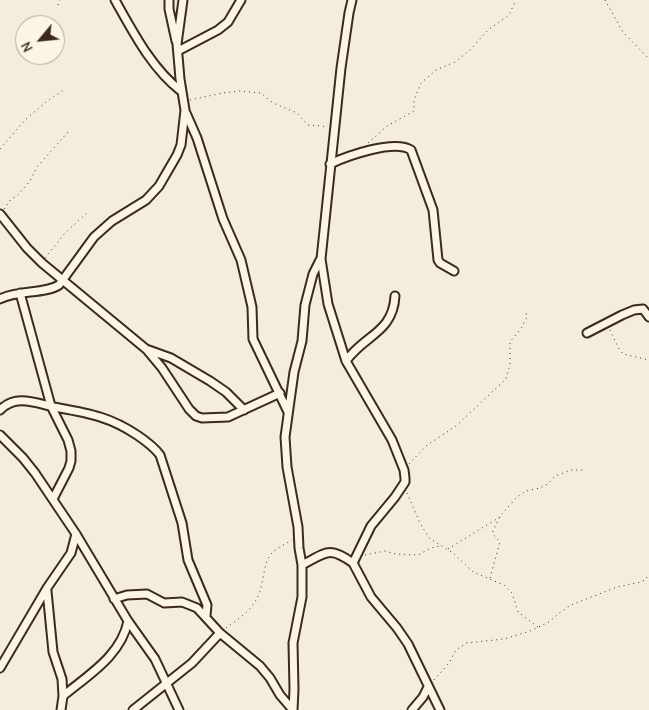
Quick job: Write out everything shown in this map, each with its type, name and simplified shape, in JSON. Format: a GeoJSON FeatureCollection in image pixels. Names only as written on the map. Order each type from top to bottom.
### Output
{"type":"FeatureCollection","features":[{"type":"Feature","properties":{"kind":"street"},"geometry":{"type":"LineString","coordinates":[[116,0],[156,66],[181,91]]}},
{"type":"Feature","properties":{"kind":"street"},"geometry":{"type":"LineString","coordinates":[[169,0],[184,106],[197,138],[222,220],[241,260],[252,306],[253,339],[288,412]]}},
{"type":"Feature","properties":{"kind":"street"},"geometry":{"type":"LineString","coordinates":[[177,47],[183,0]]}},
{"type":"Feature","properties":{"kind":"street"},"geometry":{"type":"LineString","coordinates":[[177,47],[218,30],[228,22],[241,0]]}},
{"type":"Feature","properties":{"kind":"street"},"geometry":{"type":"LineString","coordinates":[[350,1],[330,164],[321,259],[328,304],[346,361],[392,440],[404,470],[405,478],[403,484],[371,526],[353,563]]}},
{"type":"Feature","properties":{"kind":"street"},"geometry":{"type":"LineString","coordinates":[[0,298],[50,289],[58,285],[94,237],[112,221],[146,200],[159,186],[181,145],[184,106]]}},
{"type":"Feature","properties":{"kind":"street"},"geometry":{"type":"LineString","coordinates":[[330,164],[358,153],[394,147],[407,147],[411,150],[418,174],[433,210],[438,260],[454,271]]}},
{"type":"Feature","properties":{"kind":"street"},"geometry":{"type":"LineString","coordinates":[[0,214],[27,248],[42,263],[146,350],[162,368],[196,416],[202,418],[228,417],[280,393]]}},
{"type":"Feature","properties":{"kind":"street"},"geometry":{"type":"LineString","coordinates":[[293,710],[293,643],[302,597],[302,565],[287,467],[285,437],[294,372],[302,341],[305,305],[313,274],[321,259]]}},
{"type":"Feature","properties":{"kind":"street"},"geometry":{"type":"LineString","coordinates":[[20,293],[51,406],[68,440],[71,451],[69,468],[53,499]]}},
{"type":"Feature","properties":{"kind":"street"},"geometry":{"type":"LineString","coordinates":[[346,361],[353,351],[385,326],[390,316],[395,296]]}},
{"type":"Feature","properties":{"kind":"street"},"geometry":{"type":"LineString","coordinates":[[587,333],[640,309],[644,310],[649,317]]}},
{"type":"Feature","properties":{"kind":"street"},"geometry":{"type":"LineString","coordinates":[[146,350],[171,358],[226,392],[244,410]]}},
{"type":"Feature","properties":{"kind":"street"},"geometry":{"type":"LineString","coordinates":[[0,410],[9,402],[18,401],[104,417],[121,425],[155,448],[160,456],[182,523],[188,560],[207,605],[206,616]]}},
{"type":"Feature","properties":{"kind":"street"},"geometry":{"type":"LineString","coordinates":[[0,435],[23,458],[76,534],[114,599],[155,660],[179,710]]}},
{"type":"Feature","properties":{"kind":"street"},"geometry":{"type":"LineString","coordinates":[[0,668],[47,588],[71,553],[76,534]]}},
{"type":"Feature","properties":{"kind":"street"},"geometry":{"type":"LineString","coordinates":[[302,565],[329,552],[339,553],[353,563],[371,597],[408,644],[440,710]]}},
{"type":"Feature","properties":{"kind":"street"},"geometry":{"type":"LineString","coordinates":[[47,588],[53,652],[62,679],[63,696],[61,710]]}},
{"type":"Feature","properties":{"kind":"street"},"geometry":{"type":"LineString","coordinates":[[114,599],[128,595],[147,594],[164,603],[182,602],[189,604],[206,616],[220,632],[260,666],[293,710]]}},
{"type":"Feature","properties":{"kind":"street"},"geometry":{"type":"LineString","coordinates":[[63,696],[107,659],[125,636],[128,621]]}},
{"type":"Feature","properties":{"kind":"street"},"geometry":{"type":"LineString","coordinates":[[133,710],[192,663],[220,632]]}},
{"type":"Feature","properties":{"kind":"street"},"geometry":{"type":"LineString","coordinates":[[412,710],[423,697],[428,686]]}},
{"type":"Feature","properties":{"kind":"path"},"geometry":{"type":"LineString","coordinates":[[58,5],[60,0]]}},
{"type":"Feature","properties":{"kind":"path"},"geometry":{"type":"LineString","coordinates":[[358,153],[386,126],[414,111],[414,100],[421,83],[436,70],[455,62],[470,50],[488,30],[508,15],[516,0]]}},
{"type":"Feature","properties":{"kind":"path"},"geometry":{"type":"LineString","coordinates":[[605,0],[623,32],[649,59]]}},
{"type":"Feature","properties":{"kind":"path"},"geometry":{"type":"LineString","coordinates":[[0,149],[26,119],[46,102],[66,89]]}},
{"type":"Feature","properties":{"kind":"path"},"geometry":{"type":"LineString","coordinates":[[184,106],[223,93],[240,91],[261,93],[273,103],[297,113],[308,125],[323,126],[334,134]]}},
{"type":"Feature","properties":{"kind":"path"},"geometry":{"type":"LineString","coordinates":[[0,214],[11,198],[17,196],[30,181],[37,167],[68,132]]}},
{"type":"Feature","properties":{"kind":"path"},"geometry":{"type":"LineString","coordinates":[[42,263],[65,232],[87,213]]}},
{"type":"Feature","properties":{"kind":"path"},"geometry":{"type":"LineString","coordinates":[[404,470],[426,446],[456,426],[506,379],[510,365],[510,342],[522,327],[527,317],[526,313]]}},
{"type":"Feature","properties":{"kind":"path"},"geometry":{"type":"LineString","coordinates":[[607,323],[621,352],[636,358],[649,360]]}},
{"type":"Feature","properties":{"kind":"path"},"geometry":{"type":"LineString","coordinates":[[448,550],[500,516],[521,494],[540,488],[548,484],[554,477],[571,470],[585,470]]}},
{"type":"Feature","properties":{"kind":"path"},"geometry":{"type":"LineString","coordinates":[[403,484],[429,538],[448,550],[473,572],[509,589],[513,596],[515,608],[538,628]]}},
{"type":"Feature","properties":{"kind":"path"},"geometry":{"type":"LineString","coordinates":[[490,579],[500,542],[493,534],[493,531],[500,516]]}},
{"type":"Feature","properties":{"kind":"path"},"geometry":{"type":"LineString","coordinates":[[220,632],[254,604],[262,585],[267,559],[272,553],[298,535]]}},
{"type":"Feature","properties":{"kind":"path"},"geometry":{"type":"LineString","coordinates":[[357,555],[385,551],[396,554],[418,555],[431,548],[441,546]]}},
{"type":"Feature","properties":{"kind":"path"},"geometry":{"type":"LineString","coordinates":[[428,686],[442,672],[456,650],[466,643],[504,639],[538,628],[571,605],[617,587],[641,582],[649,574]]}}]}
